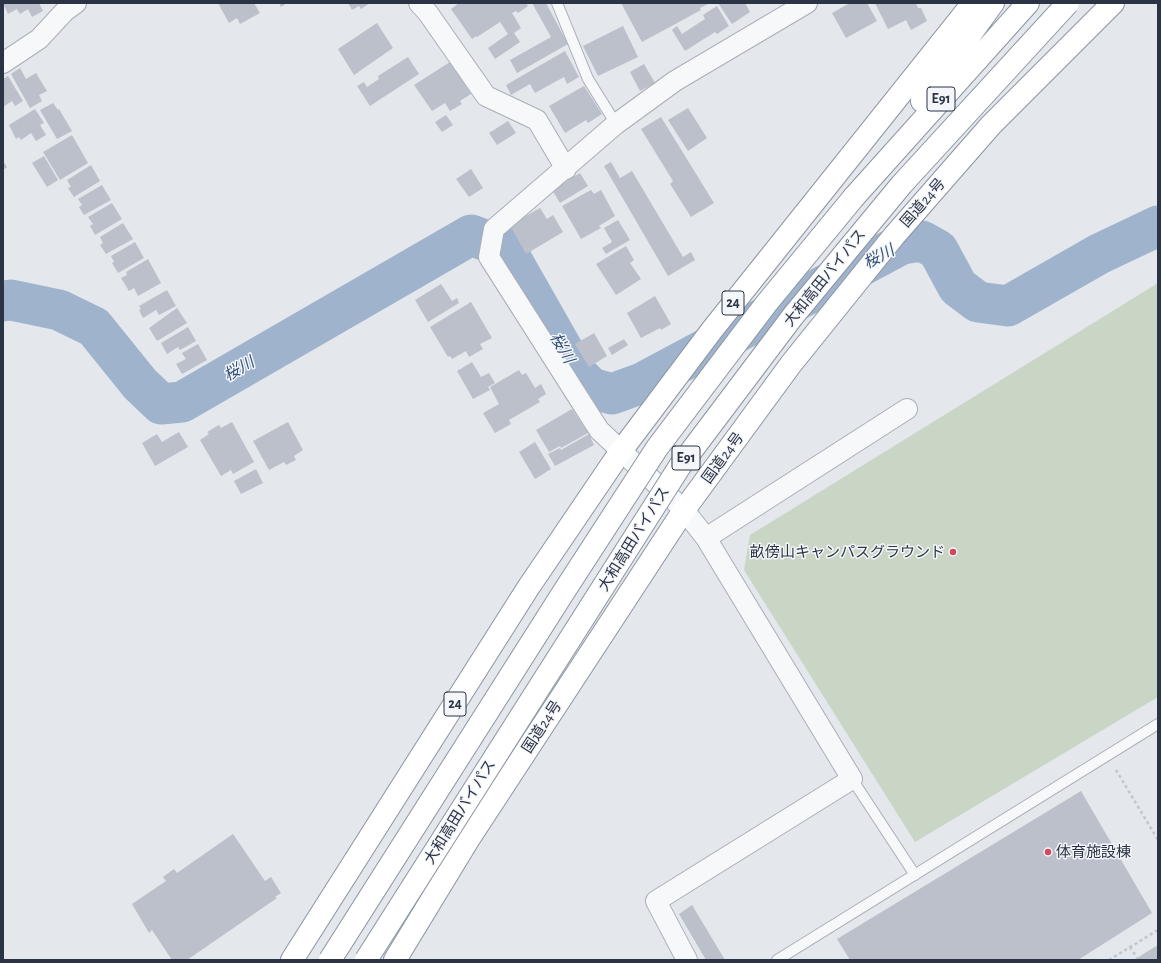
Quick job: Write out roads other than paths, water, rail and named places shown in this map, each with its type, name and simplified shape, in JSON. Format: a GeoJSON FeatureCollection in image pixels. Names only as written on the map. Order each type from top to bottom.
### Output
{"type":"FeatureCollection","features":[{"type":"Feature","properties":{"kind":"highway","name":"24"},"geometry":{"type":"LineString","coordinates":[[292,960],[528,588],[621,451],[712,330],[973,3]]}},
{"type":"Feature","properties":{"kind":"highway"},"geometry":{"type":"LineString","coordinates":[[854,197],[993,3]]}},
{"type":"Feature","properties":{"kind":"highway","name":"大和高田バイパス"},"geometry":{"type":"LineString","coordinates":[[330,960],[562,593],[658,448],[766,304],[854,197],[1028,3]]}},
{"type":"Feature","properties":{"kind":"highway","name":"大和高田バイパス"},"geometry":{"type":"LineString","coordinates":[[366,960],[680,466],[793,316],[902,184],[1068,3]]}},
{"type":"Feature","properties":{"kind":"highway","name":"国道24号"},"geometry":{"type":"LineString","coordinates":[[395,960],[468,840],[684,510],[791,364],[894,236],[991,125],[1113,3]]}},
{"type":"Feature","properties":{"kind":"street"},"geometry":{"type":"LineString","coordinates":[[419,3],[428,13],[486,96],[537,120],[566,169]]}},
{"type":"Feature","properties":{"kind":"street"},"geometry":{"type":"LineString","coordinates":[[687,960],[656,901],[852,779],[706,538],[684,510],[599,430],[489,257],[494,229],[566,169],[616,124],[675,81],[807,3]]}},
{"type":"Feature","properties":{"kind":"street"},"geometry":{"type":"LineString","coordinates":[[3,63],[39,40],[67,6]]}},
{"type":"Feature","properties":{"kind":"street"},"geometry":{"type":"LineString","coordinates":[[706,538],[907,409]]}},
{"type":"Feature","properties":{"kind":"lane"},"geometry":{"type":"LineString","coordinates":[[557,3],[588,79],[616,124]]}},
{"type":"Feature","properties":{"kind":"lane"},"geometry":{"type":"LineString","coordinates":[[777,960],[1158,724]]}},
{"type":"Feature","properties":{"kind":"lane"},"geometry":{"type":"LineString","coordinates":[[852,779],[915,875]]}},
{"type":"Feature","properties":{"kind":"waterway","name":"桜川"},"geometry":{"type":"LineString","coordinates":[[3,301],[11,300],[59,310],[94,327],[140,384],[161,404],[182,402],[471,235],[505,248],[576,373],[591,388],[612,394],[642,383],[902,244],[922,241],[938,250],[958,287],[978,302],[1008,306],[1099,254],[1158,226]]}},
{"type":"Feature","properties":{"kind":"place","name":"畝傍山キャンパスグラウンド"},"geometry":{"type":"Point","coordinates":[953,552]}},
{"type":"Feature","properties":{"kind":"place","name":"体育施設棟"},"geometry":{"type":"Point","coordinates":[1048,852]}}]}
